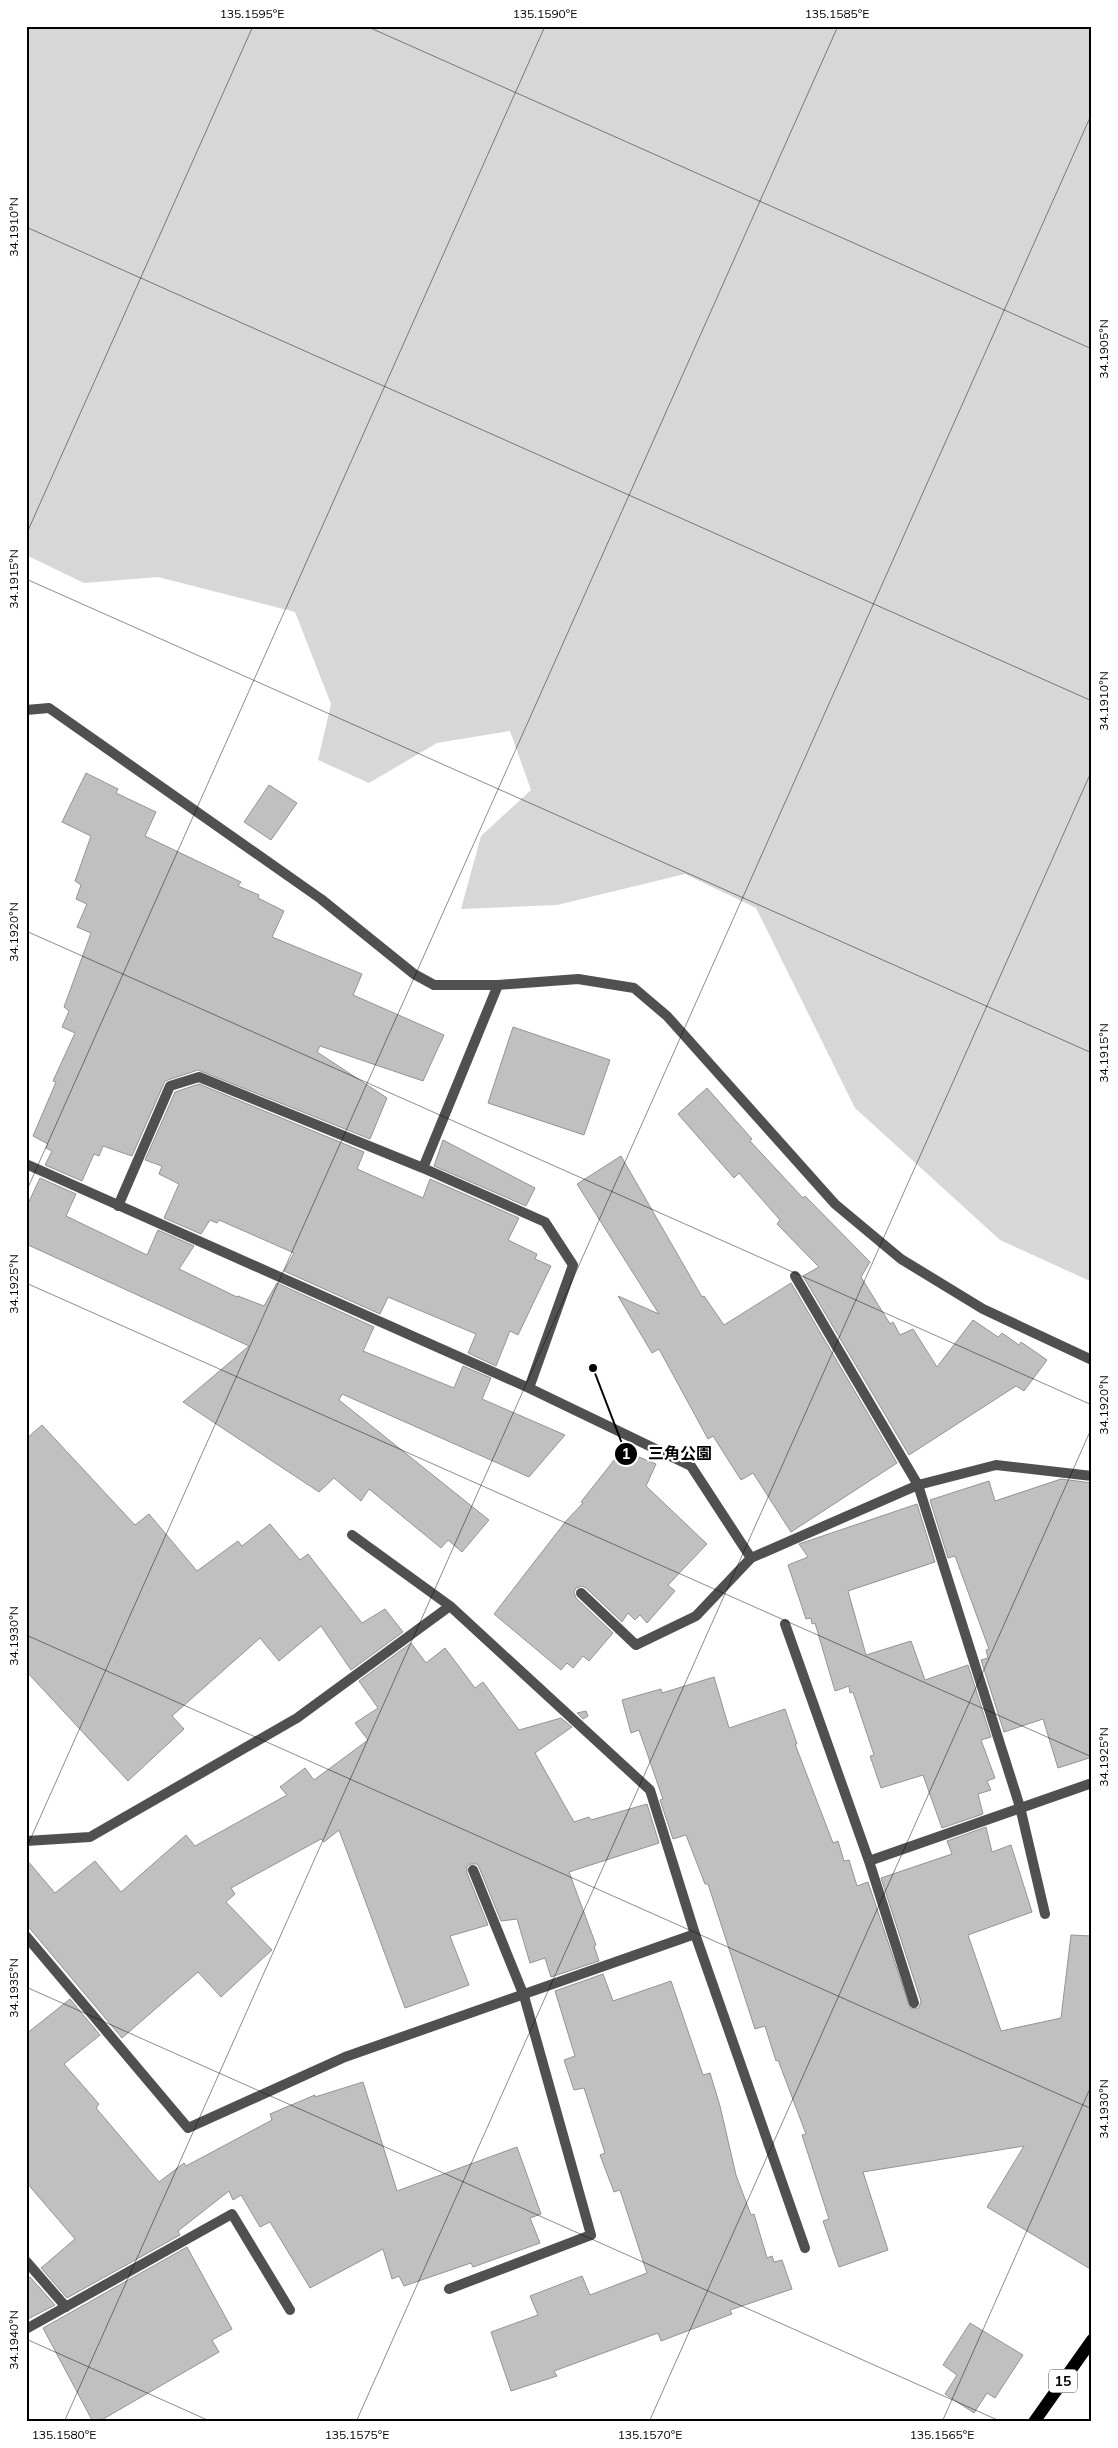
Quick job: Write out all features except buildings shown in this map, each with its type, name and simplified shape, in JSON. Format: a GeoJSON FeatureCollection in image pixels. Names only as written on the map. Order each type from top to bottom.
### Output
{"type":"FeatureCollection","features":[{"type":"Feature","properties":{"kind":"main road","name":"15"},"geometry":{"type":"LineString","coordinates":[[1034,2422],[1092,2340]]}},
{"type":"Feature","properties":{"kind":"street"},"geometry":{"type":"LineString","coordinates":[[26,710],[49,708],[321,899],[414,974],[434,985],[498,985],[578,980],[634,988],[667,1016],[834,1204],[901,1259],[983,1309],[1092,1360]]}},
{"type":"Feature","properties":{"kind":"street"},"geometry":{"type":"LineString","coordinates":[[423,1168],[498,985]]}},
{"type":"Feature","properties":{"kind":"street"},"geometry":{"type":"LineString","coordinates":[[118,1206],[170,1086],[199,1077],[423,1168],[545,1222],[572,1265],[529,1388]]}},
{"type":"Feature","properties":{"kind":"street"},"geometry":{"type":"LineString","coordinates":[[26,1164],[529,1388],[691,1466],[751,1558]]}},
{"type":"Feature","properties":{"kind":"street"},"geometry":{"type":"LineString","coordinates":[[795,1276],[918,1485],[1020,1807],[1045,1914]]}},
{"type":"Feature","properties":{"kind":"street"},"geometry":{"type":"LineString","coordinates":[[581,1593],[636,1645],[696,1616],[751,1558],[918,1485],[996,1465],[1092,1476]]}},
{"type":"Feature","properties":{"kind":"street"},"geometry":{"type":"LineString","coordinates":[[352,1534],[450,1606],[650,1790],[696,1934],[805,2248]]}},
{"type":"Feature","properties":{"kind":"street"},"geometry":{"type":"LineString","coordinates":[[26,1841],[90,1837],[297,1718],[450,1606]]}},
{"type":"Feature","properties":{"kind":"street"},"geometry":{"type":"LineString","coordinates":[[786,1624],[869,1861],[914,2003]]}},
{"type":"Feature","properties":{"kind":"street"},"geometry":{"type":"LineString","coordinates":[[869,1861],[1092,1783]]}},
{"type":"Feature","properties":{"kind":"street"},"geometry":{"type":"LineString","coordinates":[[449,2288],[591,2235],[524,1996],[473,1870]]}},
{"type":"Feature","properties":{"kind":"street"},"geometry":{"type":"LineString","coordinates":[[26,1936],[188,2128],[345,2057],[524,1996],[696,1934]]}},
{"type":"Feature","properties":{"kind":"street"},"geometry":{"type":"LineString","coordinates":[[26,2329],[232,2214],[290,2310]]}},
{"type":"Feature","properties":{"kind":"street"},"geometry":{"type":"LineString","coordinates":[[26,2262],[66,2307]]}},
{"type":"Feature","properties":{"kind":"shaded area"},"geometry":{"type":"Polygon","coordinates":[[[26,26],[1092,26],[1092,1282],[1000,1240],[855,1108],[756,908],[685,874],[557,905],[461,909],[481,836],[531,790],[510,731],[437,743],[369,783],[318,760],[331,704],[295,612],[158,577],[84,583],[26,555],[26,26]]]}},
{"type":"Feature","properties":{"kind":"place","name":"三角公園"},"geometry":{"type":"Point","coordinates":[593,1368]}}]}
